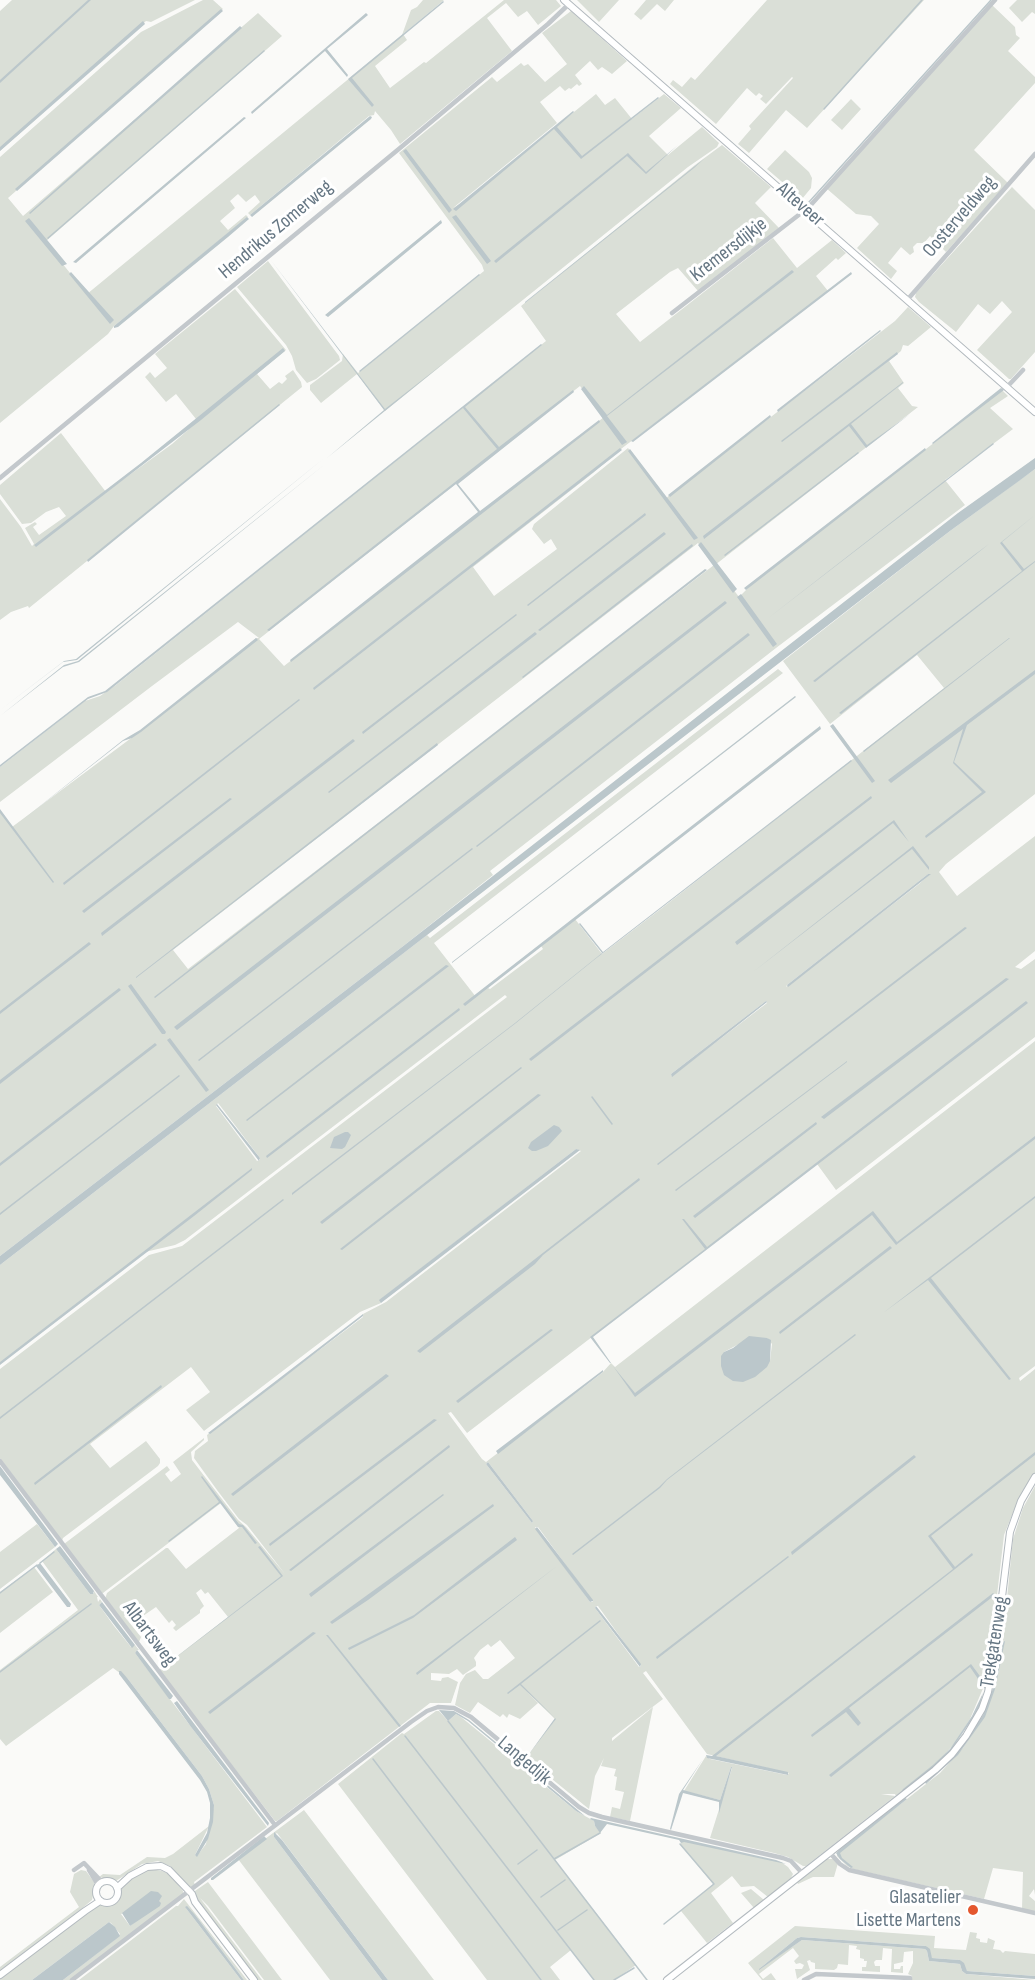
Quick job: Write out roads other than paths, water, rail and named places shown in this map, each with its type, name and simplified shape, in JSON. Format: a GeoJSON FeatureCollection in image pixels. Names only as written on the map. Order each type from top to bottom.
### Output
{"type":"FeatureCollection","features":[{"type":"Feature","properties":{"kind":"street","name":"Kremersdijkje"},"geometry":{"type":"LineString","coordinates":[[672,314],[809,207],[995,0]]}},
{"type":"Feature","properties":{"kind":"street","name":"Alteveer"},"geometry":{"type":"LineString","coordinates":[[567,2],[1035,412]]}},
{"type":"Feature","properties":{"kind":"street","name":"Hendrikus Zomerweg"},"geometry":{"type":"LineString","coordinates":[[0,478],[548,24],[567,2]]}},
{"type":"Feature","properties":{"kind":"street","name":"Oosterveldweg"},"geometry":{"type":"LineString","coordinates":[[908,299],[1035,154]]}},
{"type":"Feature","properties":{"kind":"street"},"geometry":{"type":"LineString","coordinates":[[1007,387],[1023,370]]}},
{"type":"Feature","properties":{"kind":"street","name":"Albartsweg"},"geometry":{"type":"LineString","coordinates":[[0,1461],[275,1826]]}},
{"type":"Feature","properties":{"kind":"street","name":"Trekgatenweg"},"geometry":{"type":"LineString","coordinates":[[830,1853],[935,1770],[959,1746],[974,1725],[988,1692],[994,1662],[1010,1532],[1021,1501],[1035,1477]]}},
{"type":"Feature","properties":{"kind":"street","name":"Langedijk"},"geometry":{"type":"LineString","coordinates":[[72,1980],[423,1713],[434,1707],[448,1706],[471,1717],[589,1813],[602,1818],[783,1858],[791,1861],[803,1874]]}},
{"type":"Feature","properties":{"kind":"street"},"geometry":{"type":"LineString","coordinates":[[667,1980],[830,1853],[849,1870],[1035,1913]]}},
{"type":"Feature","properties":{"kind":"street"},"geometry":{"type":"LineString","coordinates":[[74,1870],[84,1863],[100,1884]]}},
{"type":"Feature","properties":{"kind":"street"},"geometry":{"type":"LineString","coordinates":[[116,1886],[124,1878],[141,1869],[157,1865],[169,1870],[254,1980]]}},
{"type":"Feature","properties":{"kind":"street"},"geometry":{"type":"LineString","coordinates":[[110,1881],[116,1886],[117,1896],[112,1902],[105,1903],[99,1899],[96,1892],[100,1884],[110,1881]]}},
{"type":"Feature","properties":{"kind":"street"},"geometry":{"type":"LineString","coordinates":[[0,1975],[99,1899]]}},
{"type":"Feature","properties":{"kind":"street"},"geometry":{"type":"LineString","coordinates":[[804,1980],[816,1974],[854,1978],[910,1978],[910,1980]]}},
{"type":"Feature","properties":{"kind":"waterway"},"geometry":{"type":"LineString","coordinates":[[824,109],[922,0]]}},
{"type":"Feature","properties":{"kind":"waterway"},"geometry":{"type":"LineString","coordinates":[[809,202],[991,0]]}},
{"type":"Feature","properties":{"kind":"waterway"},"geometry":{"type":"LineString","coordinates":[[592,1097],[612,1124]]}},
{"type":"Feature","properties":{"kind":"waterway"},"geometry":{"type":"LineString","coordinates":[[40,1563],[54,1552]]}},
{"type":"Feature","properties":{"kind":"waterway"},"geometry":{"type":"LineString","coordinates":[[0,1593],[37,1565]]}},
{"type":"Feature","properties":{"kind":"waterway"},"geometry":{"type":"LineString","coordinates":[[0,1672],[91,1604]]}},
{"type":"Feature","properties":{"kind":"waterway"},"geometry":{"type":"LineString","coordinates":[[448,1721],[647,1980]]}},
{"type":"Feature","properties":{"kind":"waterway"},"geometry":{"type":"LineString","coordinates":[[405,1736],[594,1980]]}},
{"type":"Feature","properties":{"kind":"waterway"},"geometry":{"type":"LineString","coordinates":[[373,1759],[541,1980]]}},
{"type":"Feature","properties":{"kind":"waterway"},"geometry":{"type":"LineString","coordinates":[[554,1859],[600,1833]]}},
{"type":"Feature","properties":{"kind":"waterway"},"geometry":{"type":"LineString","coordinates":[[664,1924],[714,1884],[680,1844]]}},
{"type":"Feature","properties":{"kind":"waterway"},"geometry":{"type":"LineString","coordinates":[[518,1864],[537,1850]]}},
{"type":"Feature","properties":{"kind":"waterway"},"geometry":{"type":"LineString","coordinates":[[541,1897],[565,1880]]}},
{"type":"Feature","properties":{"kind":"waterway"},"geometry":{"type":"LineString","coordinates":[[558,1930],[587,1910]]}},
{"type":"Feature","properties":{"kind":"waterway"},"geometry":{"type":"LineString","coordinates":[[614,1980],[634,1968]]}},
{"type":"Feature","properties":{"kind":"place","name":"Glasatelier Lisette Martens"},"geometry":{"type":"Point","coordinates":[973,1910]}}]}
